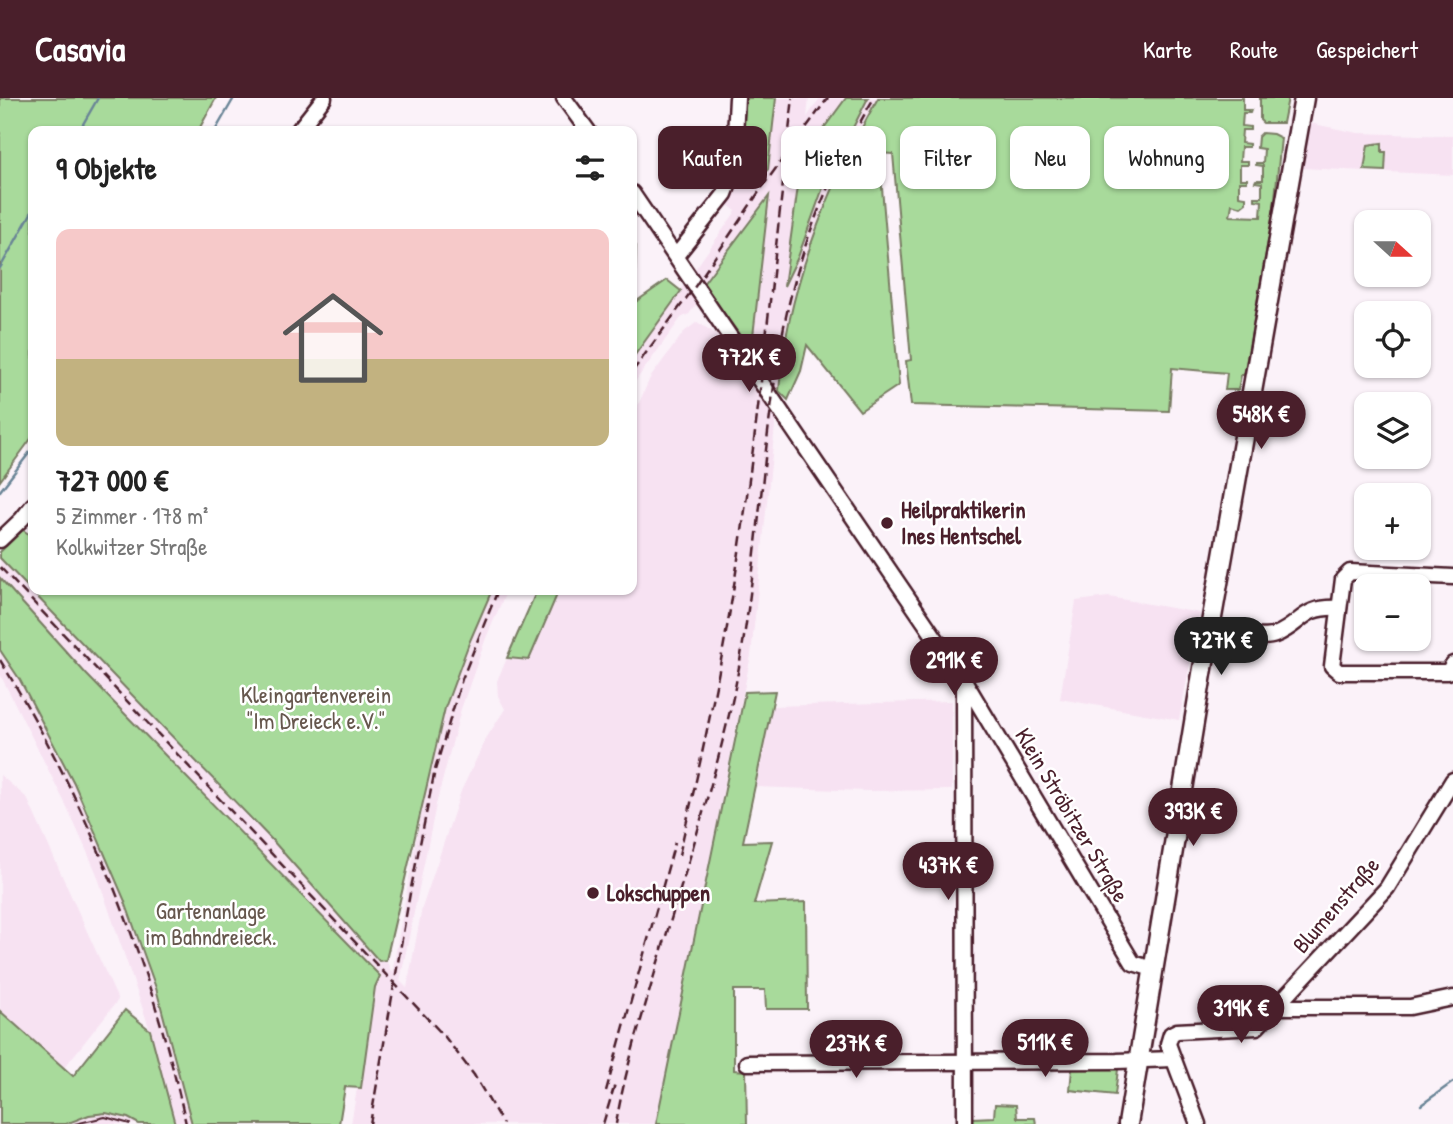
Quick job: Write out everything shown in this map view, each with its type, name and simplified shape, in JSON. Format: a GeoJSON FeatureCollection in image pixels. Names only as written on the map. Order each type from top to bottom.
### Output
{"type":"FeatureCollection","features":[{"type":"Feature","properties":{"kind":"main road"},"geometry":{"type":"LineString","coordinates":[[1128,1124],[1210,627],[1304,98]]}},
{"type":"Feature","properties":{"kind":"street"},"geometry":{"type":"LineString","coordinates":[[302,126],[324,98]]}},
{"type":"Feature","properties":{"kind":"street"},"geometry":{"type":"LineString","coordinates":[[564,98],[584,126]]}},
{"type":"Feature","properties":{"kind":"street"},"geometry":{"type":"LineString","coordinates":[[676,256],[725,194],[733,173],[737,98]]}},
{"type":"Feature","properties":{"kind":"street","name":"Klein Ströbitzer Straße"},"geometry":{"type":"LineString","coordinates":[[637,200],[964,680],[1133,962],[1153,969]]}},
{"type":"Feature","properties":{"kind":"street"},"geometry":{"type":"LineString","coordinates":[[0,540],[28,511]]}},
{"type":"Feature","properties":{"kind":"street"},"geometry":{"type":"LineString","coordinates":[[1453,577],[1350,572],[1343,579],[1332,666],[1339,672],[1448,672],[1453,664]]}},
{"type":"Feature","properties":{"kind":"street"},"geometry":{"type":"LineString","coordinates":[[1210,627],[1264,638],[1276,635],[1320,607],[1339,608]]}},
{"type":"Feature","properties":{"kind":"street"},"geometry":{"type":"LineString","coordinates":[[964,680],[965,1124]]}},
{"type":"Feature","properties":{"kind":"street","name":"Blumenstraße"},"geometry":{"type":"LineString","coordinates":[[1173,1059],[1168,1044],[1171,1034],[1177,1031],[1257,1027],[1387,888],[1453,780]]}},
{"type":"Feature","properties":{"kind":"street"},"geometry":{"type":"LineString","coordinates":[[1275,1007],[1410,1007],[1453,998]]}},
{"type":"Feature","properties":{"kind":"street"},"geometry":{"type":"LineString","coordinates":[[747,1063],[1173,1059],[1198,1124]]}},
{"type":"Feature","properties":{"kind":"shaded area"},"geometry":{"type":"Polygon","coordinates":[[[776,98],[809,98],[807,117],[820,98],[846,98],[825,126],[781,126],[781,189],[799,189],[789,246],[787,283],[822,189],[833,189],[789,322],[780,378],[751,655],[656,1124],[351,1124],[357,1089],[361,1088],[375,987],[380,976],[87,675],[0,578],[0,558],[28,587],[28,595],[36,595],[273,841],[379,961],[386,960],[392,973],[423,801],[445,708],[490,595],[505,595],[486,638],[461,709],[436,805],[400,981],[407,988],[422,908],[461,791],[487,737],[505,709],[498,696],[497,681],[507,658],[529,660],[557,595],[637,595],[637,408],[650,378],[684,332],[697,322],[718,335],[748,381],[769,198],[693,295],[698,302],[689,314],[681,318],[637,379],[637,352],[736,211],[724,202],[733,189],[767,189],[767,137],[776,98]]]}},
{"type":"Feature","properties":{"kind":"shaded area"},"geometry":{"type":"Polygon","coordinates":[[[868,98],[878,98],[863,126],[854,126],[868,98]]]}},
{"type":"Feature","properties":{"kind":"shaded area"},"geometry":{"type":"Polygon","coordinates":[[[1309,123],[1358,133],[1453,136],[1453,175],[1301,168],[1309,123]]]}},
{"type":"Feature","properties":{"kind":"shaded area"},"geometry":{"type":"Polygon","coordinates":[[[1109,597],[1200,613],[1179,720],[1060,699],[1076,601],[1109,597]]]}},
{"type":"Feature","properties":{"kind":"shaded area"},"geometry":{"type":"Polygon","coordinates":[[[0,650],[20,680],[74,783],[124,899],[156,988],[192,1124],[175,1124],[150,1030],[96,872],[67,807],[0,674],[0,650]]]}},
{"type":"Feature","properties":{"kind":"shaded area"},"geometry":{"type":"Polygon","coordinates":[[[952,701],[952,790],[867,791],[755,787],[772,706],[952,701]]]}},
{"type":"Feature","properties":{"kind":"shaded area"},"geometry":{"type":"Polygon","coordinates":[[[0,775],[27,798],[118,1000],[64,1068],[0,1011],[0,775]]]}},
{"type":"Feature","properties":{"kind":"shaded area"},"geometry":{"type":"Polygon","coordinates":[[[106,1113],[128,1118],[139,1124],[66,1124],[89,1115],[106,1113]]]}},
{"type":"Feature","properties":{"kind":"green space"},"geometry":{"type":"Polygon","coordinates":[[[0,98],[216,98],[201,126],[28,126],[28,443],[0,481],[0,98]]]}},
{"type":"Feature","properties":{"kind":"green space"},"geometry":{"type":"Polygon","coordinates":[[[746,98],[776,98],[767,170],[767,126],[743,126],[746,98]]]}},
{"type":"Feature","properties":{"kind":"green space"},"geometry":{"type":"Polygon","coordinates":[[[846,98],[868,98],[854,126],[825,126],[846,98]]]}},
{"type":"Feature","properties":{"kind":"green space"},"geometry":{"type":"Polygon","coordinates":[[[878,98],[1243,98],[1243,110],[1251,110],[1250,113],[1243,113],[1242,126],[1250,127],[1250,130],[1242,130],[1241,143],[1249,144],[1249,147],[1241,147],[1240,161],[1248,161],[1248,165],[1240,165],[1240,179],[1247,179],[1247,182],[1239,182],[1239,196],[1246,197],[1246,203],[1241,207],[1232,204],[1230,216],[1261,217],[1262,201],[1255,200],[1255,197],[1262,197],[1262,183],[1255,182],[1263,180],[1263,166],[1256,163],[1263,163],[1264,149],[1257,148],[1258,137],[1262,133],[1281,138],[1274,208],[1244,375],[1241,375],[1238,390],[1225,390],[1227,373],[1172,368],[1169,411],[911,405],[906,361],[911,360],[893,154],[886,154],[886,126],[863,126],[878,98]]]}},
{"type":"Feature","properties":{"kind":"green space"},"geometry":{"type":"Polygon","coordinates":[[[1260,98],[1288,98],[1283,123],[1263,123],[1260,120],[1260,98]]]}},
{"type":"Feature","properties":{"kind":"green space"},"geometry":{"type":"Polygon","coordinates":[[[1382,143],[1382,152],[1386,152],[1385,171],[1364,170],[1368,145],[1382,143]]]}},
{"type":"Feature","properties":{"kind":"green space"},"geometry":{"type":"Polygon","coordinates":[[[798,189],[823,189],[798,257],[784,286],[798,189]]]}},
{"type":"Feature","properties":{"kind":"green space"},"geometry":{"type":"Polygon","coordinates":[[[833,189],[882,189],[899,385],[860,411],[807,345],[801,371],[788,400],[779,391],[791,315],[801,277],[833,189]]]}},
{"type":"Feature","properties":{"kind":"green space"},"geometry":{"type":"Polygon","coordinates":[[[769,196],[752,345],[752,352],[703,284],[769,196]]]}},
{"type":"Feature","properties":{"kind":"green space"},"geometry":{"type":"Polygon","coordinates":[[[667,280],[681,291],[637,352],[637,301],[667,280]]]}},
{"type":"Feature","properties":{"kind":"green space"},"geometry":{"type":"Polygon","coordinates":[[[1223,397],[1236,401],[1234,415],[1221,413],[1223,397]]]}},
{"type":"Feature","properties":{"kind":"green space","name":"Kleingartenverein \"Im Dreieck e.V.\""},"geometry":{"type":"Polygon","coordinates":[[[23,530],[28,534],[28,587],[0,558],[0,552],[23,530]]]}},
{"type":"Feature","properties":{"kind":"green space","name":"Gartenanlage im Bahndreieck."},"geometry":{"type":"Polygon","coordinates":[[[0,578],[87,675],[380,976],[375,987],[361,1088],[345,1087],[339,1124],[192,1124],[156,988],[124,899],[74,783],[20,680],[0,650],[0,578]]]}},
{"type":"Feature","properties":{"kind":"green space","name":"Kleingartenverein \"Im Dreieck e.V.\""},"geometry":{"type":"Polygon","coordinates":[[[36,595],[490,595],[445,708],[386,960],[379,961],[273,841],[36,595]]]}},
{"type":"Feature","properties":{"kind":"green space"},"geometry":{"type":"Polygon","coordinates":[[[535,595],[557,595],[529,660],[507,658],[535,595]]]}},
{"type":"Feature","properties":{"kind":"green space"},"geometry":{"type":"Polygon","coordinates":[[[775,691],[743,842],[772,841],[754,904],[806,902],[807,1009],[766,1009],[765,990],[734,990],[734,1070],[746,1071],[747,1124],[656,1124],[745,692],[775,691]]]}},
{"type":"Feature","properties":{"kind":"green space"},"geometry":{"type":"Polygon","coordinates":[[[125,1010],[150,1030],[175,1124],[139,1124],[128,1118],[106,1113],[89,1115],[66,1124],[0,1124],[0,1011],[73,1076],[125,1010]]]}},
{"type":"Feature","properties":{"kind":"green space"},"geometry":{"type":"Polygon","coordinates":[[[1072,1069],[1118,1069],[1115,1095],[1070,1090],[1072,1069]]]}},
{"type":"Feature","properties":{"kind":"green space"},"geometry":{"type":"Polygon","coordinates":[[[995,1104],[1016,1105],[1017,1118],[1035,1118],[1036,1124],[973,1124],[973,1118],[994,1117],[995,1104]]]}},
{"type":"Feature","properties":{"kind":"waterway"},"geometry":{"type":"LineString","coordinates":[[82,126],[98,98]]}},
{"type":"Feature","properties":{"kind":"waterway"},"geometry":{"type":"LineString","coordinates":[[218,126],[234,98]]}},
{"type":"Feature","properties":{"kind":"waterway"},"geometry":{"type":"LineString","coordinates":[[0,268],[28,219]]}},
{"type":"Feature","properties":{"kind":"waterway"},"geometry":{"type":"LineString","coordinates":[[0,491],[28,455]]}},
{"type":"Feature","properties":{"kind":"waterway"},"geometry":{"type":"LineString","coordinates":[[1421,1105],[1453,1082]]}},
{"type":"Feature","properties":{"kind":"tram line"},"geometry":{"type":"LineString","coordinates":[[75,1124],[105,1117],[130,1124]]}},
{"type":"Feature","properties":{"kind":"railway"},"geometry":{"type":"LineString","coordinates":[[679,855],[719,671],[740,546],[793,98]]}},
{"type":"Feature","properties":{"kind":"railway"},"geometry":{"type":"LineString","coordinates":[[637,365],[828,98]]}},
{"type":"Feature","properties":{"kind":"railway"},"geometry":{"type":"LineString","coordinates":[[616,1124],[632,1051],[705,806],[732,702],[748,608],[776,373],[791,296],[819,208],[844,152],[874,98]]}},
{"type":"Feature","properties":{"kind":"railway"},"geometry":{"type":"LineString","coordinates":[[0,567],[445,1037],[474,1075],[503,1124]]}},
{"type":"Feature","properties":{"kind":"railway"},"geometry":{"type":"LineString","coordinates":[[370,1124],[410,893],[435,770],[462,679],[496,595]]}},
{"type":"Feature","properties":{"kind":"railway"},"geometry":{"type":"LineString","coordinates":[[0,660],[61,769],[113,884],[154,1003],[186,1124]]}},
{"type":"Feature","properties":{"kind":"railway"},"geometry":{"type":"LineString","coordinates":[[606,1091],[675,842]]}},
{"type":"Feature","properties":{"kind":"railway"},"geometry":{"type":"LineString","coordinates":[[603,1124],[615,1084]]}},
{"type":"Feature","properties":{"kind":"place","name":"Heilpraktikerin Ines Hentschel"},"geometry":{"type":"Point","coordinates":[887,523]}},
{"type":"Feature","properties":{"kind":"place","name":"Lokschuppen"},"geometry":{"type":"Point","coordinates":[593,893]}}]}
